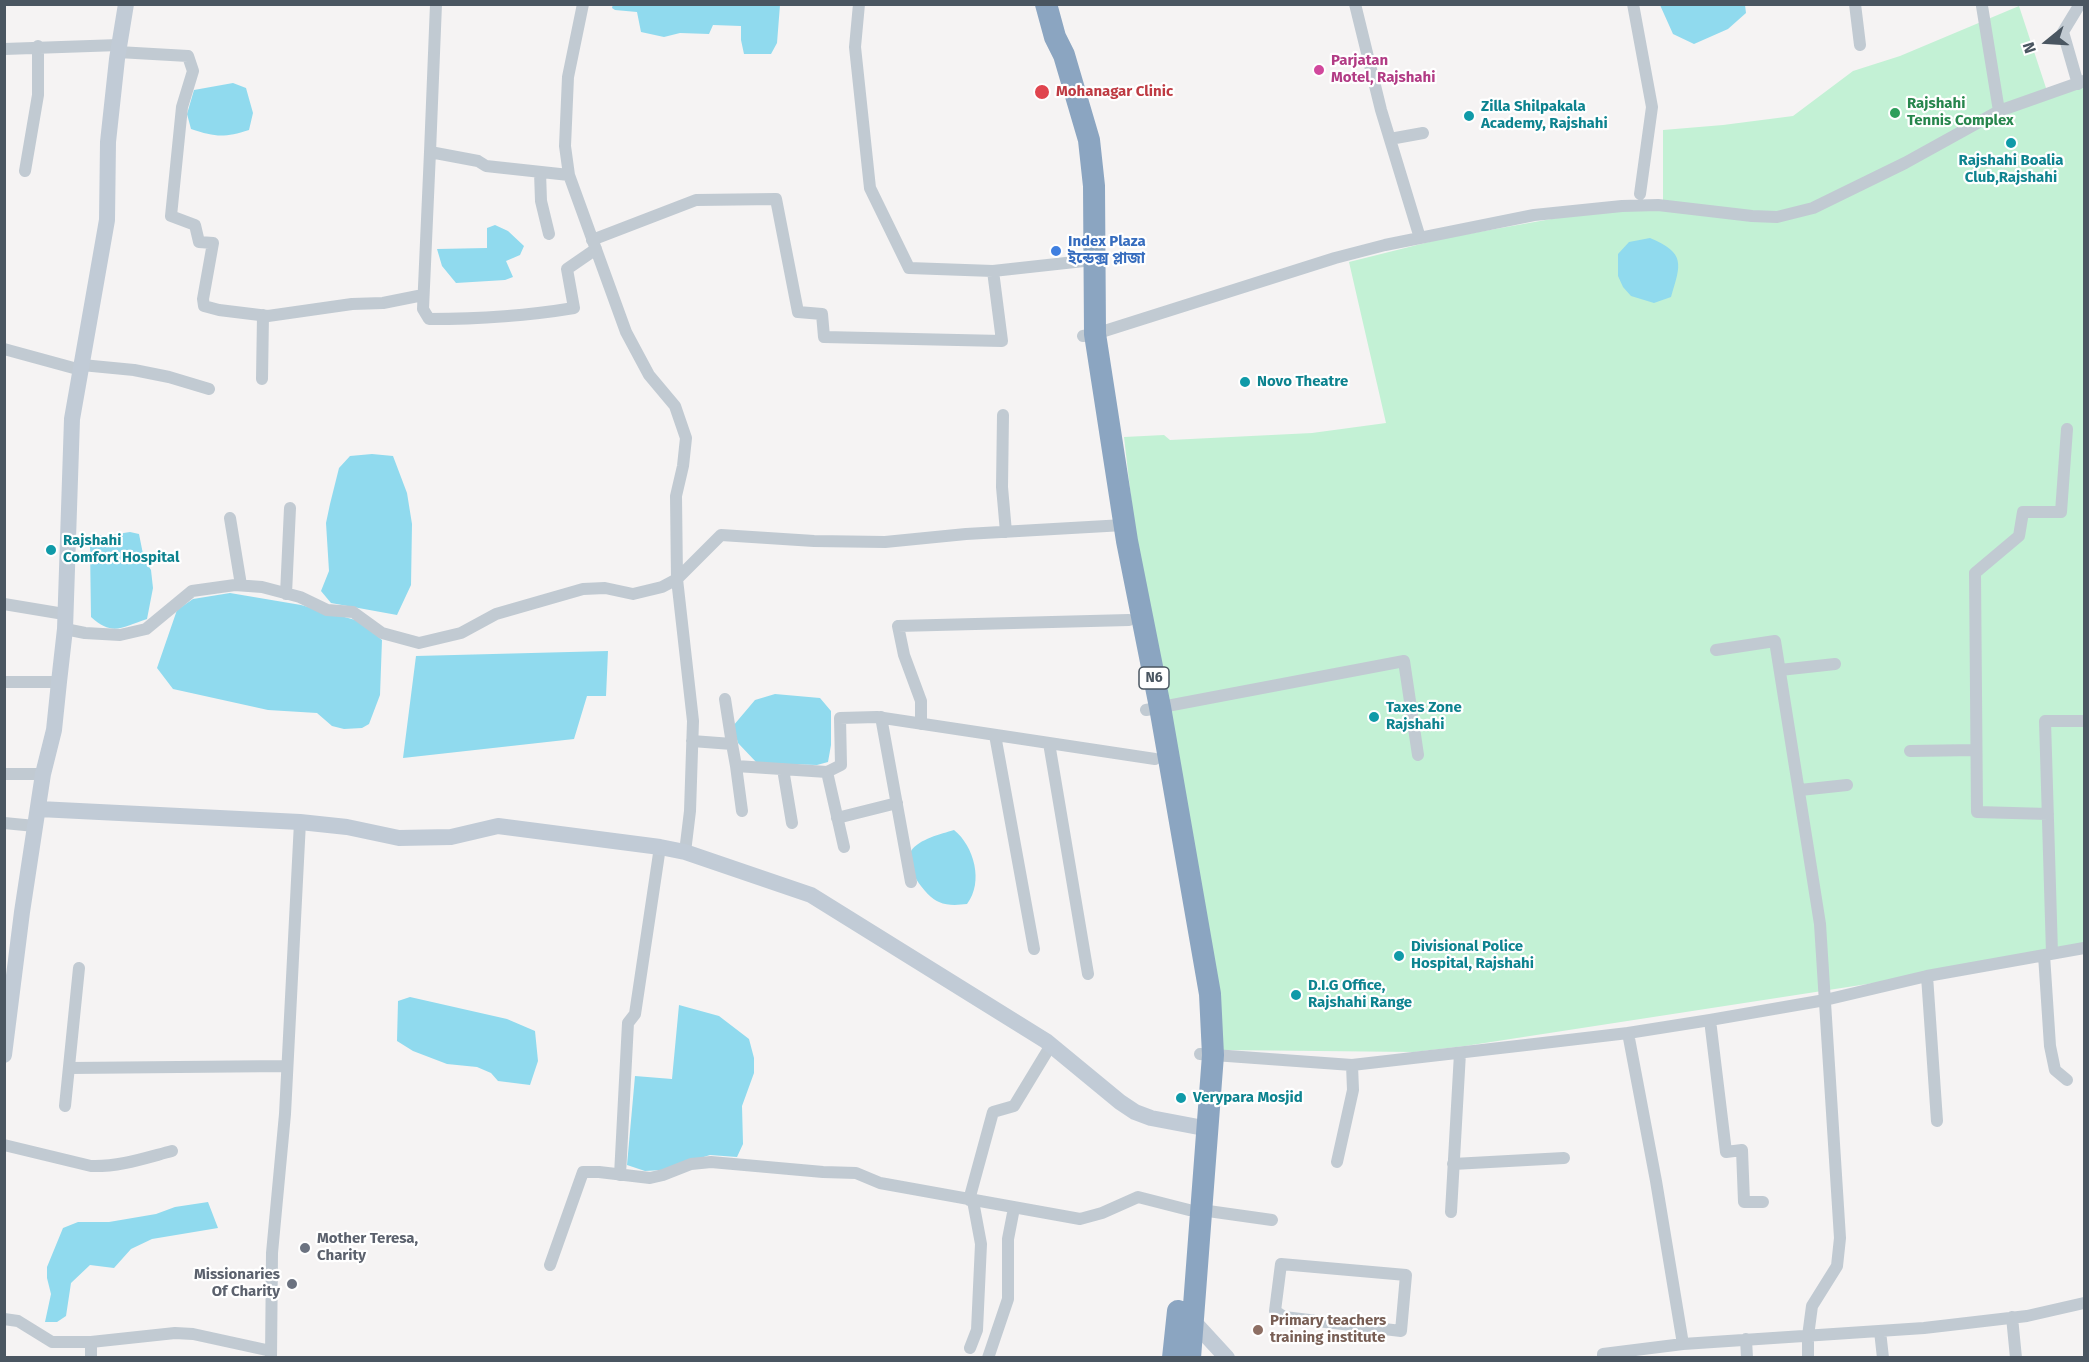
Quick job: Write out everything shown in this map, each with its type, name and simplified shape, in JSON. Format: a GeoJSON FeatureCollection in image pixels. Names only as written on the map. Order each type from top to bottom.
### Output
{"type":"FeatureCollection","features":[{"type":"Feature","properties":{"kind":"highway","name":"N6"},"geometry":{"type":"LineString","coordinates":[[1036,4],[1074,134],[1087,261],[1089,335],[1118,526],[1129,620],[1153,709],[1155,759],[1207,1055]]}},
{"type":"Feature","properties":{"kind":"highway","name":"N6"},"geometry":{"type":"LineString","coordinates":[[1046,4],[1089,140],[1094,186],[1087,261]]}},
{"type":"Feature","properties":{"kind":"highway","name":"N6"},"geometry":{"type":"LineString","coordinates":[[1118,526],[1210,994],[1184,1346]]}},
{"type":"Feature","properties":{"kind":"street"},"geometry":{"type":"LineString","coordinates":[[4,1055],[22,912],[43,774],[54,730],[65,621],[72,419],[107,220],[108,142],[118,49],[126,4]]}},
{"type":"Feature","properties":{"kind":"street"},"geometry":{"type":"LineString","coordinates":[[436,4],[423,295],[423,309],[429,319],[487,319],[574,308],[567,269],[594,244],[696,200],[776,200],[798,312],[822,314],[824,337],[1002,341],[993,271]]}},
{"type":"Feature","properties":{"kind":"street"},"geometry":{"type":"LineString","coordinates":[[583,4],[568,77],[565,146],[570,175],[626,332],[649,375],[675,406],[686,438],[683,466],[676,496],[677,579],[693,721],[690,811],[685,852]]}},
{"type":"Feature","properties":{"kind":"street"},"geometry":{"type":"LineString","coordinates":[[859,4],[855,47],[870,188],[909,268],[993,271],[1087,261]]}},
{"type":"Feature","properties":{"kind":"street"},"geometry":{"type":"LineString","coordinates":[[1355,4],[1390,139],[1420,238]]}},
{"type":"Feature","properties":{"kind":"street"},"geometry":{"type":"LineString","coordinates":[[1633,4],[1652,107],[1640,194]]}},
{"type":"Feature","properties":{"kind":"street"},"geometry":{"type":"LineString","coordinates":[[1855,4],[1860,45]]}},
{"type":"Feature","properties":{"kind":"street"},"geometry":{"type":"LineString","coordinates":[[1089,335],[1308,266],[1385,245],[1534,215],[1622,206],[1658,205],[1777,217],[1813,208],[1905,164],[1999,111],[2081,82],[2063,32],[2080,4]]}},
{"type":"Feature","properties":{"kind":"street"},"geometry":{"type":"LineString","coordinates":[[1982,6],[1999,111]]}},
{"type":"Feature","properties":{"kind":"street"},"geometry":{"type":"LineString","coordinates":[[25,171],[38,95],[38,46]]}},
{"type":"Feature","properties":{"kind":"street"},"geometry":{"type":"LineString","coordinates":[[4,49],[38,46],[118,49],[188,56],[193,71],[182,107],[171,216],[195,225],[199,242],[213,243],[203,299],[204,306],[263,315],[352,304],[383,303],[423,295]]}},
{"type":"Feature","properties":{"kind":"street"},"geometry":{"type":"LineString","coordinates":[[1390,139],[1423,133]]}},
{"type":"Feature","properties":{"kind":"street"},"geometry":{"type":"LineString","coordinates":[[430,152],[478,161],[486,166],[570,175]]}},
{"type":"Feature","properties":{"kind":"street"},"geometry":{"type":"LineString","coordinates":[[540,172],[541,201],[549,234]]}},
{"type":"Feature","properties":{"kind":"street"},"geometry":{"type":"LineString","coordinates":[[262,379],[263,315]]}},
{"type":"Feature","properties":{"kind":"street"},"geometry":{"type":"LineString","coordinates":[[4,349],[82,368],[134,370],[169,377],[209,390]]}},
{"type":"Feature","properties":{"kind":"street"},"geometry":{"type":"LineString","coordinates":[[1003,415],[1002,487],[1006,531]]}},
{"type":"Feature","properties":{"kind":"street"},"geometry":{"type":"LineString","coordinates":[[2048,814],[1977,812],[1975,573],[2019,536],[2023,512],[2061,512],[2067,429]]}},
{"type":"Feature","properties":{"kind":"street"},"geometry":{"type":"LineString","coordinates":[[286,594],[285,568],[290,508]]}},
{"type":"Feature","properties":{"kind":"street"},"geometry":{"type":"LineString","coordinates":[[230,518],[241,585]]}},
{"type":"Feature","properties":{"kind":"street"},"geometry":{"type":"LineString","coordinates":[[4,604],[65,621],[85,633],[120,635],[146,629],[192,591],[241,585],[262,587],[300,597],[327,610],[353,612],[382,633],[419,644],[461,633],[496,614],[583,589],[605,588],[633,594],[662,587],[677,579],[721,535],[814,541],[885,542],[1006,531],[1118,526]]}},
{"type":"Feature","properties":{"kind":"street"},"geometry":{"type":"LineString","coordinates":[[921,724],[921,701],[904,656],[898,626],[1129,620]]}},
{"type":"Feature","properties":{"kind":"street"},"geometry":{"type":"LineString","coordinates":[[1716,650],[1776,641],[1820,924],[1840,1238],[1837,1266],[1812,1306],[1808,1358]]}},
{"type":"Feature","properties":{"kind":"street"},"geometry":{"type":"LineString","coordinates":[[1153,709],[1404,661],[1418,754]]}},
{"type":"Feature","properties":{"kind":"street"},"geometry":{"type":"LineString","coordinates":[[1780,670],[1835,664]]}},
{"type":"Feature","properties":{"kind":"street"},"geometry":{"type":"LineString","coordinates":[[4,682],[59,682]]}},
{"type":"Feature","properties":{"kind":"street"},"geometry":{"type":"LineString","coordinates":[[725,699],[742,811]]}},
{"type":"Feature","properties":{"kind":"street"},"geometry":{"type":"LineString","coordinates":[[881,717],[911,882]]}},
{"type":"Feature","properties":{"kind":"street"},"geometry":{"type":"LineString","coordinates":[[736,766],[827,772],[841,765],[840,718],[881,717],[1155,759]]}},
{"type":"Feature","properties":{"kind":"street"},"geometry":{"type":"LineString","coordinates":[[2067,1080],[2055,1070],[2050,1046],[2045,721],[2085,721]]}},
{"type":"Feature","properties":{"kind":"street"},"geometry":{"type":"LineString","coordinates":[[995,735],[1034,949]]}},
{"type":"Feature","properties":{"kind":"street"},"geometry":{"type":"LineString","coordinates":[[692,741],[732,744]]}},
{"type":"Feature","properties":{"kind":"street"},"geometry":{"type":"LineString","coordinates":[[1049,743],[1089,974]]}},
{"type":"Feature","properties":{"kind":"street"},"geometry":{"type":"LineString","coordinates":[[1910,751],[1976,750]]}},
{"type":"Feature","properties":{"kind":"street"},"geometry":{"type":"LineString","coordinates":[[783,769],[792,823]]}},
{"type":"Feature","properties":{"kind":"street"},"geometry":{"type":"LineString","coordinates":[[827,772],[844,848]]}},
{"type":"Feature","properties":{"kind":"street"},"geometry":{"type":"LineString","coordinates":[[4,774],[43,774]]}},
{"type":"Feature","properties":{"kind":"street"},"geometry":{"type":"LineString","coordinates":[[1800,790],[1847,785]]}},
{"type":"Feature","properties":{"kind":"street"},"geometry":{"type":"LineString","coordinates":[[837,818],[897,803]]}},
{"type":"Feature","properties":{"kind":"street"},"geometry":{"type":"LineString","coordinates":[[39,809],[300,822],[347,827],[399,838],[451,837],[498,826],[685,852],[811,895],[1051,1045],[1135,1112],[1151,1118],[1201,1127]]}},
{"type":"Feature","properties":{"kind":"street"},"geometry":{"type":"LineString","coordinates":[[4,1319],[18,1321],[52,1341],[91,1342],[175,1333],[193,1334],[271,1354],[272,1253],[287,1066],[300,822]]}},
{"type":"Feature","properties":{"kind":"street"},"geometry":{"type":"LineString","coordinates":[[4,823],[35,826]]}},
{"type":"Feature","properties":{"kind":"street"},"geometry":{"type":"LineString","coordinates":[[620,1175],[628,1023],[635,1014],[660,847]]}},
{"type":"Feature","properties":{"kind":"street"},"geometry":{"type":"LineString","coordinates":[[1207,1055],[1352,1065],[1628,1033],[1825,1000],[1927,976],[2085,948]]}},
{"type":"Feature","properties":{"kind":"street"},"geometry":{"type":"LineString","coordinates":[[65,1106],[79,968]]}},
{"type":"Feature","properties":{"kind":"street"},"geometry":{"type":"LineString","coordinates":[[1927,976],[1937,1121]]}},
{"type":"Feature","properties":{"kind":"street"},"geometry":{"type":"LineString","coordinates":[[1710,1020],[1726,1152],[1742,1150],[1744,1202],[1763,1202]]}},
{"type":"Feature","properties":{"kind":"street"},"geometry":{"type":"LineString","coordinates":[[1628,1033],[1683,1344]]}},
{"type":"Feature","properties":{"kind":"street"},"geometry":{"type":"LineString","coordinates":[[970,1348],[977,1330],[981,1244],[971,1200],[993,1112],[1014,1106],[1051,1045]]}},
{"type":"Feature","properties":{"kind":"street"},"geometry":{"type":"LineString","coordinates":[[1450,1212],[1460,1053]]}},
{"type":"Feature","properties":{"kind":"street"},"geometry":{"type":"LineString","coordinates":[[1337,1162],[1353,1090],[1352,1065]]}},
{"type":"Feature","properties":{"kind":"street"},"geometry":{"type":"LineString","coordinates":[[70,1068],[287,1066]]}},
{"type":"Feature","properties":{"kind":"street"},"geometry":{"type":"LineString","coordinates":[[4,1145],[91,1166],[114,1166],[172,1150]]}},
{"type":"Feature","properties":{"kind":"street"},"geometry":{"type":"LineString","coordinates":[[1453,1164],[1564,1158]]}},
{"type":"Feature","properties":{"kind":"street"},"geometry":{"type":"LineString","coordinates":[[550,1265],[583,1172],[650,1178],[691,1164],[711,1162],[856,1173],[880,1183],[1080,1219],[1102,1214],[1138,1197],[1195,1210],[1272,1220]]}},
{"type":"Feature","properties":{"kind":"street"},"geometry":{"type":"LineString","coordinates":[[988,1358],[1008,1299],[1008,1239],[1014,1208]]}},
{"type":"Feature","properties":{"kind":"street"},"geometry":{"type":"LineString","coordinates":[[1281,1264],[1406,1275],[1401,1331],[1284,1317],[1275,1311],[1281,1264]]}},
{"type":"Feature","properties":{"kind":"street"},"geometry":{"type":"LineString","coordinates":[[1603,1358],[1603,1354],[1683,1344],[1880,1332],[2012,1317],[2085,1303]]}},
{"type":"Feature","properties":{"kind":"street"},"geometry":{"type":"LineString","coordinates":[[2012,1317],[2016,1358]]}},
{"type":"Feature","properties":{"kind":"street"},"geometry":{"type":"LineString","coordinates":[[1880,1332],[1883,1358]]}},
{"type":"Feature","properties":{"kind":"street"},"geometry":{"type":"LineString","coordinates":[[1746,1340],[1747,1358]]}},
{"type":"Feature","properties":{"kind":"street"},"geometry":{"type":"LineString","coordinates":[[91,1342],[91,1358]]}},
{"type":"Feature","properties":{"kind":"street"},"geometry":{"type":"LineString","coordinates":[[1184,1346],[1219,1358]]}},
{"type":"Feature","properties":{"kind":"street"},"geometry":{"type":"LineString","coordinates":[[1184,1346],[1227,1358]]}},
{"type":"Feature","properties":{"kind":"green space","name":"Rajshahi Tennis Complex"},"geometry":{"type":"Polygon","coordinates":[[[2019,6],[2047,91],[1812,205],[1778,215],[1663,203],[1663,130],[1793,116],[1853,71],[1900,56],[2019,6]]]}},
{"type":"Feature","properties":{"kind":"green space"},"geometry":{"type":"Polygon","coordinates":[[[2084,85],[2084,946],[1887,981],[1465,1046],[1414,1052],[1222,1050],[1142,593],[1124,437],[1164,435],[1170,440],[1312,433],[1386,423],[1349,262],[1445,238],[1585,213],[1635,208],[1777,221],[2002,114],[2084,85]]]}},
{"type":"Feature","properties":{"kind":"water"},"geometry":{"type":"Polygon","coordinates":[[[613,4],[780,5],[777,43],[771,54],[744,54],[741,26],[713,25],[709,34],[680,33],[664,37],[641,32],[637,12],[615,10],[612,8],[613,4]]]}},
{"type":"Feature","properties":{"kind":"water"},"geometry":{"type":"Polygon","coordinates":[[[1660,5],[1745,5],[1746,13],[1728,29],[1694,44],[1673,34],[1660,5]]]}},
{"type":"Feature","properties":{"kind":"water"},"geometry":{"type":"Polygon","coordinates":[[[233,83],[246,88],[253,113],[249,130],[220,136],[191,129],[187,114],[194,90],[233,83]]]}},
{"type":"Feature","properties":{"kind":"water"},"geometry":{"type":"Polygon","coordinates":[[[495,225],[508,231],[524,246],[520,255],[506,261],[513,277],[505,280],[456,283],[442,266],[437,249],[487,248],[487,228],[495,225]]]}},
{"type":"Feature","properties":{"kind":"water"},"geometry":{"type":"Polygon","coordinates":[[[1650,238],[1670,249],[1678,261],[1677,276],[1671,297],[1654,303],[1631,296],[1623,287],[1618,276],[1618,254],[1629,242],[1650,238]]]}},
{"type":"Feature","properties":{"kind":"water"},"geometry":{"type":"Polygon","coordinates":[[[372,454],[393,456],[407,493],[412,524],[411,585],[397,615],[331,603],[321,591],[329,571],[326,523],[339,468],[350,456],[372,454]]]}},
{"type":"Feature","properties":{"kind":"water"},"geometry":{"type":"Polygon","coordinates":[[[130,532],[139,534],[144,559],[151,570],[153,588],[147,619],[112,629],[91,617],[90,546],[96,535],[130,532]]]}},
{"type":"Feature","properties":{"kind":"water"},"geometry":{"type":"Polygon","coordinates":[[[230,593],[301,605],[359,621],[382,640],[380,695],[369,724],[362,728],[344,729],[332,726],[317,713],[268,710],[173,689],[157,668],[177,610],[193,599],[230,593]]]}},
{"type":"Feature","properties":{"kind":"water"},"geometry":{"type":"Polygon","coordinates":[[[608,651],[606,696],[587,696],[574,739],[403,758],[416,656],[608,651]]]}},
{"type":"Feature","properties":{"kind":"water"},"geometry":{"type":"Polygon","coordinates":[[[775,694],[820,698],[831,711],[831,745],[828,762],[817,765],[757,763],[738,743],[733,726],[755,700],[775,694]]]}},
{"type":"Feature","properties":{"kind":"water"},"geometry":{"type":"Polygon","coordinates":[[[954,830],[967,845],[976,875],[972,895],[967,904],[946,904],[934,899],[917,880],[910,864],[911,851],[919,843],[954,830]]]}},
{"type":"Feature","properties":{"kind":"water"},"geometry":{"type":"Polygon","coordinates":[[[410,997],[507,1019],[535,1031],[538,1061],[530,1085],[498,1081],[491,1073],[477,1067],[447,1064],[413,1051],[397,1041],[398,1001],[410,997]]]}},
{"type":"Feature","properties":{"kind":"water"},"geometry":{"type":"Polygon","coordinates":[[[679,1005],[719,1016],[749,1039],[754,1058],[754,1073],[742,1106],[743,1144],[737,1157],[710,1155],[662,1170],[645,1171],[627,1165],[635,1076],[672,1079],[679,1005]]]}},
{"type":"Feature","properties":{"kind":"water"},"geometry":{"type":"Polygon","coordinates":[[[208,1202],[218,1228],[152,1239],[131,1249],[114,1268],[90,1265],[71,1283],[66,1316],[57,1322],[45,1322],[51,1294],[47,1267],[63,1228],[78,1222],[109,1222],[208,1202]]]}},
{"type":"Feature","properties":{"kind":"place","name":"Parjatan Motel, Rajshahi"},"geometry":{"type":"Point","coordinates":[1319,70]}},
{"type":"Feature","properties":{"kind":"place","name":"Mohanagar Clinic"},"geometry":{"type":"Point","coordinates":[1042,92]}},
{"type":"Feature","properties":{"kind":"place","name":"Rajshahi Tennis Complex"},"geometry":{"type":"Point","coordinates":[1895,113]}},
{"type":"Feature","properties":{"kind":"place","name":"Zilla Shilpakala Academy, Rajshahi"},"geometry":{"type":"Point","coordinates":[1469,116]}},
{"type":"Feature","properties":{"kind":"place","name":"Rajshahi Boalia Club,Rajshahi"},"geometry":{"type":"Point","coordinates":[2011,143]}},
{"type":"Feature","properties":{"kind":"place","name":"Index Plaza ইন্ডেক্স প্লাজা"},"geometry":{"type":"Point","coordinates":[1056,251]}},
{"type":"Feature","properties":{"kind":"place","name":"Novo Theatre"},"geometry":{"type":"Point","coordinates":[1245,382]}},
{"type":"Feature","properties":{"kind":"place","name":"Rajshahi Comfort Hospital"},"geometry":{"type":"Point","coordinates":[51,550]}},
{"type":"Feature","properties":{"kind":"place","name":"Taxes Zone Rajshahi"},"geometry":{"type":"Point","coordinates":[1374,717]}},
{"type":"Feature","properties":{"kind":"place","name":"Divisional Police Hospital, Rajshahi"},"geometry":{"type":"Point","coordinates":[1399,956]}},
{"type":"Feature","properties":{"kind":"place","name":"D.I.G Office, Rajshahi Range"},"geometry":{"type":"Point","coordinates":[1296,995]}},
{"type":"Feature","properties":{"kind":"place","name":"Verypara Mosjid"},"geometry":{"type":"Point","coordinates":[1181,1098]}},
{"type":"Feature","properties":{"kind":"place","name":"Mother Teresa, Charity"},"geometry":{"type":"Point","coordinates":[305,1248]}},
{"type":"Feature","properties":{"kind":"place","name":"Missionaries Of Charity"},"geometry":{"type":"Point","coordinates":[292,1284]}},
{"type":"Feature","properties":{"kind":"place","name":"Primary teachers training institute"},"geometry":{"type":"Point","coordinates":[1258,1330]}}]}
